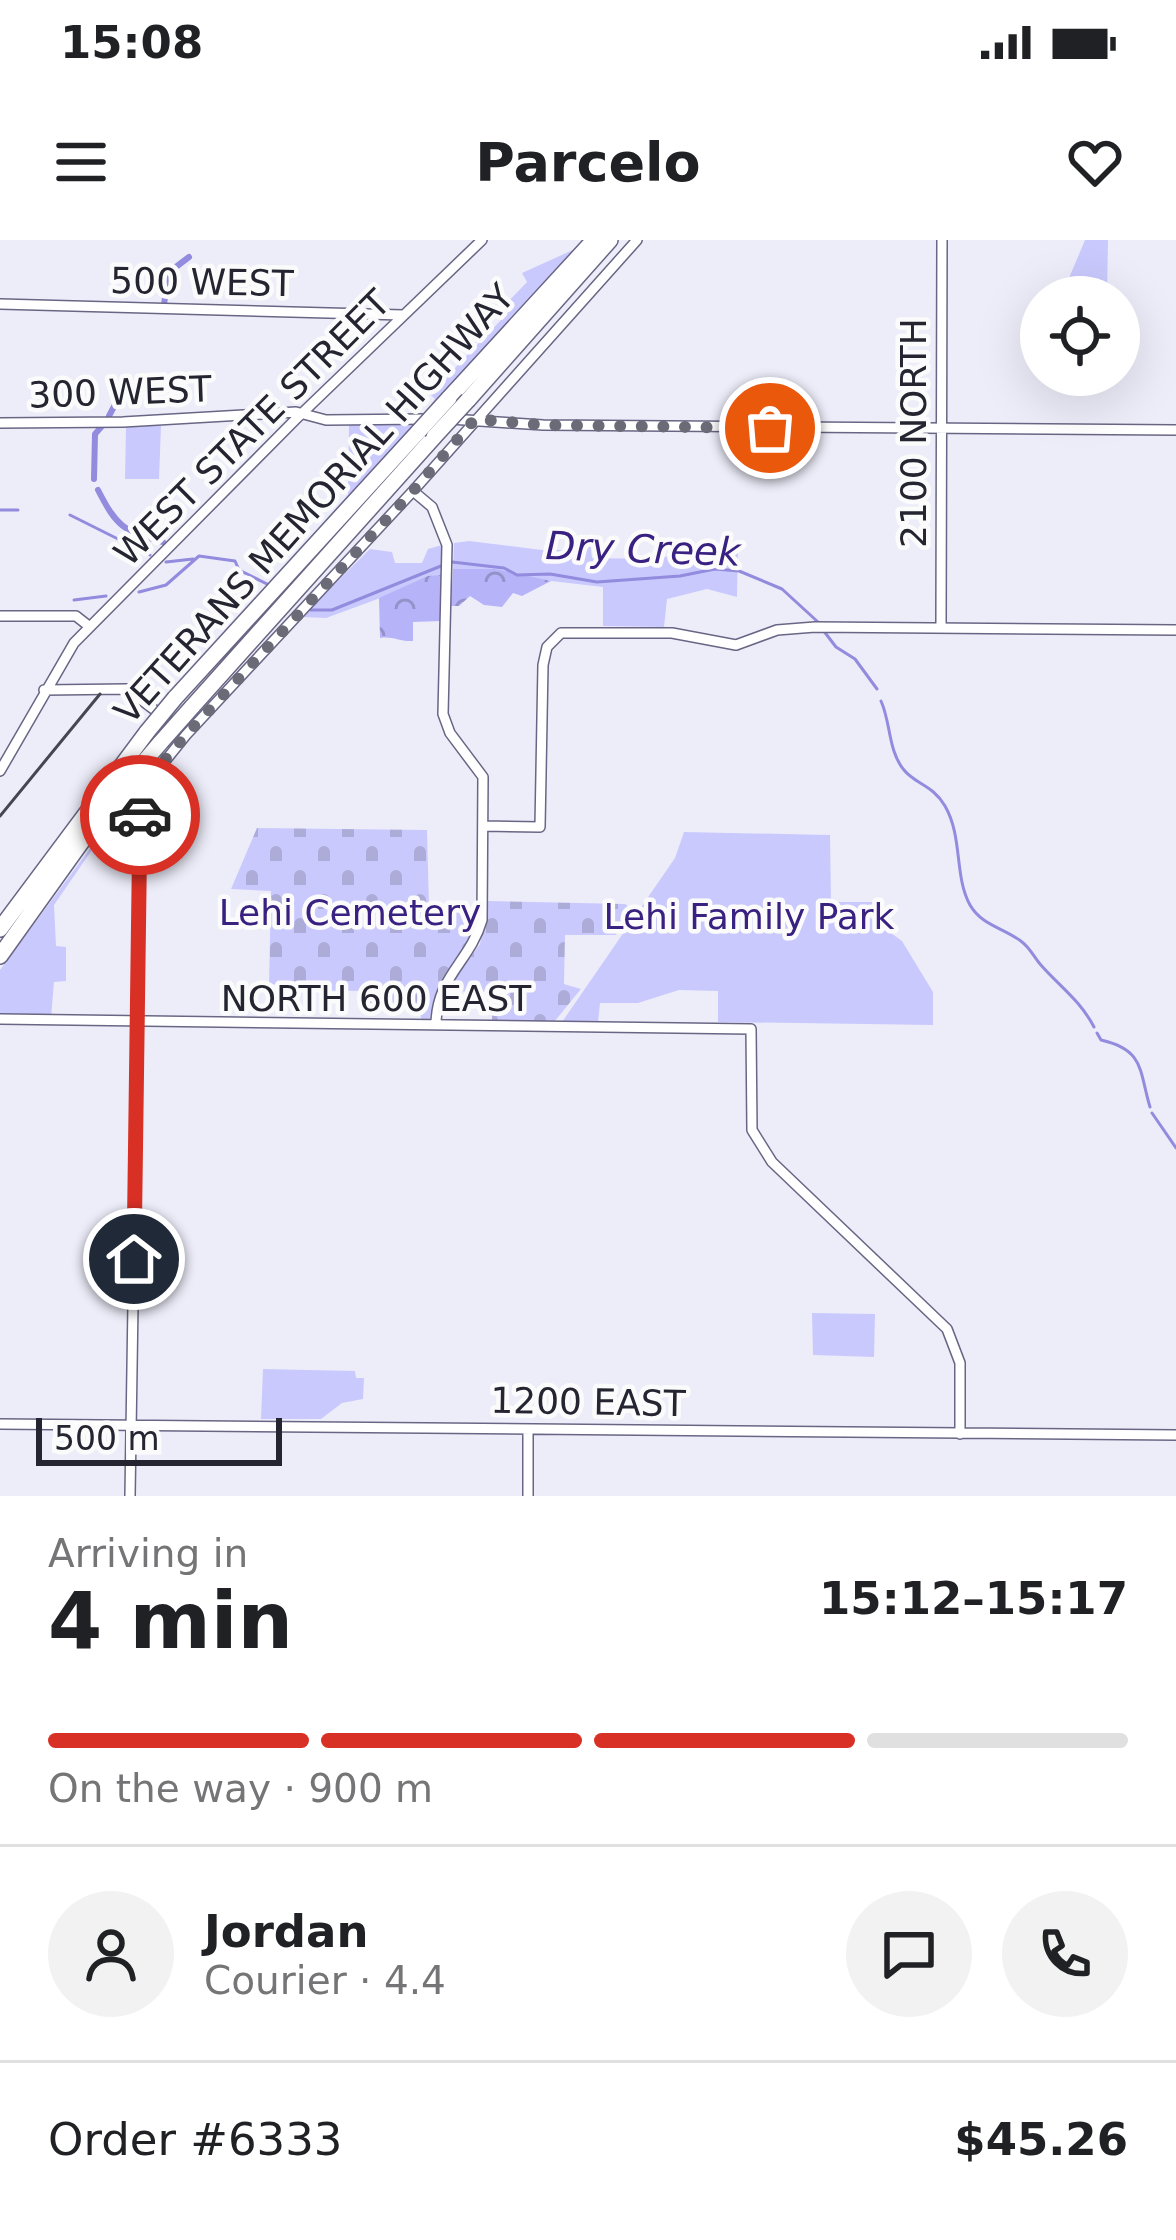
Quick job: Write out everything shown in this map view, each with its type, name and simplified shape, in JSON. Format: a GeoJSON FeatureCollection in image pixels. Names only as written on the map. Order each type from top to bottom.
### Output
{"type":"FeatureCollection","features":[{"type":"Feature","properties":{"kind":"highway","name":"VETERANS MEMORIAL HIGHWAY"},"geometry":{"type":"LineString","coordinates":[[0,929],[154,737],[193,707],[427,434],[449,398],[577,258],[601,244]]}},
{"type":"Feature","properties":{"kind":"highway","name":"VETERANS MEMORIAL HIGHWAY"},"geometry":{"type":"LineString","coordinates":[[0,956],[113,798],[175,698],[427,434],[468,400],[601,244]]}},
{"type":"Feature","properties":{"kind":"street","name":"WEST STATE STREET"},"geometry":{"type":"LineString","coordinates":[[0,770],[66,652],[301,414],[482,240]]}},
{"type":"Feature","properties":{"kind":"street"},"geometry":{"type":"LineString","coordinates":[[130,1496],[143,786],[637,240]]}},
{"type":"Feature","properties":{"kind":"street","name":"2100 NORTH"},"geometry":{"type":"LineString","coordinates":[[941,627],[942,240]]}},
{"type":"Feature","properties":{"kind":"street","name":"500 WEST"},"geometry":{"type":"LineString","coordinates":[[0,304],[403,314]]}},
{"type":"Feature","properties":{"kind":"street","name":"300 WEST"},"geometry":{"type":"LineString","coordinates":[[0,423],[301,414],[326,420],[475,419],[542,425],[1176,430]]}},
{"type":"Feature","properties":{"kind":"street"},"geometry":{"type":"LineString","coordinates":[[413,491],[432,507],[446,540],[443,713],[450,733],[483,777],[482,920],[474,942],[443,984],[436,1025]]}},
{"type":"Feature","properties":{"kind":"street"},"geometry":{"type":"LineString","coordinates":[[0,616],[76,616],[90,627]]}},
{"type":"Feature","properties":{"kind":"street"},"geometry":{"type":"LineString","coordinates":[[484,826],[540,827],[543,665],[552,641],[561,633],[672,633],[736,645],[790,628],[1176,630]]}},
{"type":"Feature","properties":{"kind":"street"},"geometry":{"type":"LineString","coordinates":[[44,690],[127,689],[186,735]]}},
{"type":"Feature","properties":{"kind":"street","name":"NORTH 600 EAST"},"geometry":{"type":"LineString","coordinates":[[0,1019],[751,1029],[755,1140],[772,1162],[937,1316],[954,1342],[960,1363],[960,1434]]}},
{"type":"Feature","properties":{"kind":"street","name":"1200 EAST"},"geometry":{"type":"LineString","coordinates":[[0,1424],[1176,1436]]}},
{"type":"Feature","properties":{"kind":"street"},"geometry":{"type":"LineString","coordinates":[[528,1496],[529,1429]]}},
{"type":"Feature","properties":{"kind":"green space"},"geometry":{"type":"Polygon","coordinates":[[[1085,240],[1108,240],[1107,276],[1070,276],[1085,240]]]}},
{"type":"Feature","properties":{"kind":"green space"},"geometry":{"type":"Polygon","coordinates":[[[575,249],[425,413],[435,399],[430,394],[502,319],[498,312],[527,282],[522,273],[575,249]]]}},
{"type":"Feature","properties":{"kind":"green space"},"geometry":{"type":"Polygon","coordinates":[[[418,421],[159,704],[348,495],[349,424],[418,421]]]}},
{"type":"Feature","properties":{"kind":"green space"},"geometry":{"type":"Polygon","coordinates":[[[126,426],[161,426],[159,479],[125,479],[126,426]]]}},
{"type":"Feature","properties":{"kind":"green space"},"geometry":{"type":"Polygon","coordinates":[[[590,542],[592,558],[652,559],[738,545],[737,597],[707,589],[667,599],[664,627],[603,626],[603,587],[517,577],[495,569],[453,569],[454,543],[542,550],[565,550],[590,542]]]}},
{"type":"Feature","properties":{"kind":"green space"},"geometry":{"type":"Polygon","coordinates":[[[442,545],[443,575],[326,618],[301,617],[370,549],[392,552],[395,563],[422,563],[428,549],[442,545]]]}},
{"type":"Feature","properties":{"kind":"green space"},"geometry":{"type":"Polygon","coordinates":[[[453,569],[495,569],[551,581],[522,596],[513,593],[502,607],[484,605],[470,596],[459,606],[451,606],[453,569]]]}},
{"type":"Feature","properties":{"kind":"green space"},"geometry":{"type":"Polygon","coordinates":[[[443,575],[441,621],[413,622],[413,641],[380,638],[379,598],[428,576],[443,575]]]}},
{"type":"Feature","properties":{"kind":"green space"},"geometry":{"type":"Polygon","coordinates":[[[134,789],[54,905],[56,946],[66,947],[66,981],[54,982],[51,1018],[0,1015],[0,970],[134,789]]]}},
{"type":"Feature","properties":{"kind":"green space","name":"Lehi Cemetery"},"geometry":{"type":"Polygon","coordinates":[[[257,828],[427,830],[429,907],[476,909],[468,939],[438,988],[430,1020],[421,1021],[420,1004],[368,1003],[368,991],[286,990],[286,985],[269,984],[271,891],[231,889],[257,828]]]}},
{"type":"Feature","properties":{"kind":"green space","name":"Lehi Family Park"},"geometry":{"type":"Polygon","coordinates":[[[684,832],[830,835],[831,902],[876,902],[869,917],[902,941],[933,992],[933,1025],[718,1022],[718,991],[679,990],[638,1003],[600,1003],[598,1022],[562,1022],[675,858],[684,832]]]}},
{"type":"Feature","properties":{"kind":"green space","name":"Lehi Cemetery"},"geometry":{"type":"Polygon","coordinates":[[[488,901],[625,904],[631,908],[616,935],[565,935],[564,984],[581,989],[554,1022],[492,1021],[492,992],[446,991],[480,944],[488,901]]]}},
{"type":"Feature","properties":{"kind":"green space"},"geometry":{"type":"Polygon","coordinates":[[[812,1313],[875,1314],[874,1357],[813,1355],[812,1313]]]}},
{"type":"Feature","properties":{"kind":"green space"},"geometry":{"type":"Polygon","coordinates":[[[263,1369],[355,1371],[356,1378],[364,1378],[363,1399],[342,1403],[321,1419],[261,1419],[263,1369]]]}},
{"type":"Feature","properties":{"kind":"waterway"},"geometry":{"type":"LineString","coordinates":[[164,305],[168,273],[189,257]]}},
{"type":"Feature","properties":{"kind":"waterway"},"geometry":{"type":"LineString","coordinates":[[109,416],[119,397]]}},
{"type":"Feature","properties":{"kind":"waterway"},"geometry":{"type":"LineString","coordinates":[[94,479],[95,434],[103,425]]}},
{"type":"Feature","properties":{"kind":"waterway"},"geometry":{"type":"LineString","coordinates":[[98,490],[122,525],[163,542]]}},
{"type":"Feature","properties":{"kind":"waterway"},"geometry":{"type":"LineString","coordinates":[[0,510],[18,510]]}},
{"type":"Feature","properties":{"kind":"waterway"},"geometry":{"type":"LineString","coordinates":[[70,515],[150,555]]}},
{"type":"Feature","properties":{"kind":"waterway","name":"Dry Creek"},"geometry":{"type":"LineString","coordinates":[[139,592],[166,585],[199,556],[235,561],[239,570],[271,586]]}},
{"type":"Feature","properties":{"kind":"waterway"},"geometry":{"type":"LineString","coordinates":[[166,562],[193,559]]}},
{"type":"Feature","properties":{"kind":"waterway","name":"Dry Creek"},"geometry":{"type":"LineString","coordinates":[[452,562],[504,568],[517,575],[550,574],[597,582],[715,569],[739,571],[782,589],[818,622]]}},
{"type":"Feature","properties":{"kind":"waterway","name":"Dry Creek"},"geometry":{"type":"LineString","coordinates":[[311,610],[332,610],[441,566]]}},
{"type":"Feature","properties":{"kind":"waterway","name":"Dry Creek"},"geometry":{"type":"LineString","coordinates":[[74,600],[106,596]]}},
{"type":"Feature","properties":{"kind":"waterway","name":"Dry Creek"},"geometry":{"type":"LineString","coordinates":[[823,630],[836,647],[855,659],[877,689]]}},
{"type":"Feature","properties":{"kind":"waterway","name":"Dry Creek"},"geometry":{"type":"LineString","coordinates":[[881,701],[899,762],[908,775],[940,799],[951,818],[970,905],[981,918],[1025,944],[1094,1027]]}},
{"type":"Feature","properties":{"kind":"waterway","name":"Dry Creek"},"geometry":{"type":"LineString","coordinates":[[1097,1033],[1101,1040],[1133,1056],[1150,1107]]}},
{"type":"Feature","properties":{"kind":"waterway","name":"Dry Creek"},"geometry":{"type":"LineString","coordinates":[[1152,1113],[1176,1148]]}},
{"type":"Feature","properties":{"kind":"railway"},"geometry":{"type":"LineString","coordinates":[[0,816],[100,694]]}},
{"type":"Feature","properties":{"kind":"way so far"},"geometry":{"type":"LineString","coordinates":[[140,815],[143,786],[186,735],[475,419],[542,425],[770,428]]}},
{"type":"Feature","properties":{"kind":"route"},"geometry":{"type":"LineString","coordinates":[[134,1259],[140,815]]}}]}
